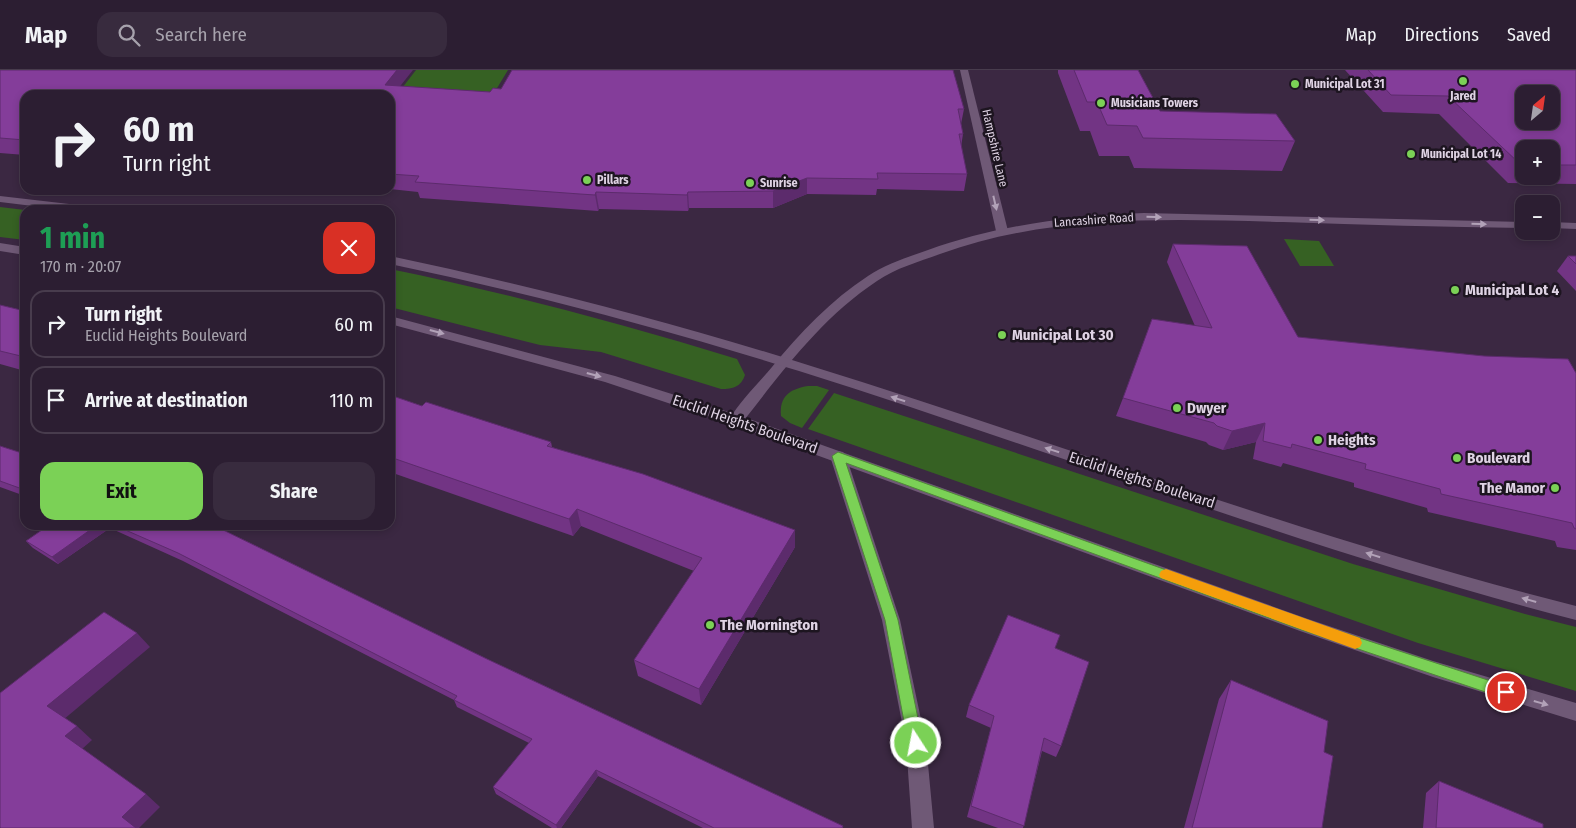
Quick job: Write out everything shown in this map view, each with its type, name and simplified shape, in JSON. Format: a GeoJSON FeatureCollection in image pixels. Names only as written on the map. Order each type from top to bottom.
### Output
{"type":"FeatureCollection","features":[{"type":"Feature","properties":{"kind":"main road","name":"Hampshire Lane"},"geometry":{"type":"LineString","coordinates":[[964,70],[1002,231]]}},
{"type":"Feature","properties":{"kind":"main road"},"geometry":{"type":"LineString","coordinates":[[0,198],[55,205]]}},
{"type":"Feature","properties":{"kind":"main road","name":"Lancashire Road"},"geometry":{"type":"LineString","coordinates":[[736,420],[817,323],[840,301],[875,277],[973,237],[1082,218],[1119,216],[1515,225]]}},
{"type":"Feature","properties":{"kind":"main road"},"geometry":{"type":"LineString","coordinates":[[1560,225],[1576,226]]}},
{"type":"Feature","properties":{"kind":"main road"},"geometry":{"type":"LineString","coordinates":[[0,247],[20,250]]}},
{"type":"Feature","properties":{"kind":"main road","name":"Euclid Heights Boulevard"},"geometry":{"type":"LineString","coordinates":[[395,261],[551,296],[784,362],[1319,538],[1434,573],[1576,612]]}},
{"type":"Feature","properties":{"kind":"main road","name":"Euclid Heights Boulevard"},"geometry":{"type":"LineString","coordinates":[[395,321],[610,379],[736,420],[1315,629],[1475,683],[1576,712]]}},
{"type":"Feature","properties":{"kind":"main road"},"geometry":{"type":"LineString","coordinates":[[838,456],[891,620],[916,743],[923,828]]}},
{"type":"Feature","properties":{"kind":"green space"},"geometry":{"type":"Polygon","coordinates":[[[416,70],[508,70],[488,103],[395,101],[395,97],[416,70]]]}},
{"type":"Feature","properties":{"kind":"green space"},"geometry":{"type":"Polygon","coordinates":[[[0,207],[20,209],[20,239],[0,237],[0,207]]]}},
{"type":"Feature","properties":{"kind":"green space"},"geometry":{"type":"Polygon","coordinates":[[[1284,239],[1319,241],[1334,266],[1300,266],[1284,239]]]}},
{"type":"Feature","properties":{"kind":"green space"},"geometry":{"type":"Polygon","coordinates":[[[395,270],[608,321],[694,346],[737,359],[745,375],[736,386],[721,389],[601,352],[540,345],[395,308],[395,270]]]}},
{"type":"Feature","properties":{"kind":"green space"},"geometry":{"type":"Polygon","coordinates":[[[817,386],[829,390],[802,428],[790,423],[781,416],[781,409],[787,395],[796,389],[817,386]]]}},
{"type":"Feature","properties":{"kind":"green space"},"geometry":{"type":"Polygon","coordinates":[[[834,393],[1353,564],[1576,627],[1576,691],[1418,643],[808,429],[834,393]]]}},
{"type":"Feature","properties":{"kind":"building"},"geometry":{"type":"Polygon","coordinates":[[[0,70],[397,70],[385,85],[490,92],[493,88],[501,89],[512,70],[953,70],[964,109],[958,109],[963,134],[959,134],[967,174],[877,173],[878,179],[807,178],[773,191],[688,192],[687,195],[596,192],[595,195],[415,182],[419,176],[395,174],[395,90],[20,90],[20,140],[0,138],[0,70]]]}},
{"type":"Feature","properties":{"kind":"building"},"geometry":{"type":"Polygon","coordinates":[[[1074,70],[1138,70],[1160,111],[1276,114],[1295,141],[1143,138],[1137,126],[1107,125],[1097,102],[1087,102],[1074,70]]]}},
{"type":"Feature","properties":{"kind":"building"},"geometry":{"type":"Polygon","coordinates":[[[1368,70],[1576,70],[1576,165],[1560,165],[1560,140],[1515,140],[1515,159],[1448,96],[1391,95],[1368,70]]]}},
{"type":"Feature","properties":{"kind":"building"},"geometry":{"type":"Polygon","coordinates":[[[1173,244],[1247,246],[1298,337],[1484,356],[1568,359],[1576,373],[1576,529],[1572,523],[1441,494],[1440,489],[1365,469],[1366,464],[1292,444],[1291,448],[1263,441],[1265,423],[1232,431],[1217,426],[1214,423],[1123,398],[1152,319],[1212,328],[1173,244]]]}},
{"type":"Feature","properties":{"kind":"building"},"geometry":{"type":"Polygon","coordinates":[[[1568,256],[1576,256],[1576,264],[1568,256]]]}},
{"type":"Feature","properties":{"kind":"building"},"geometry":{"type":"Polygon","coordinates":[[[0,305],[20,310],[20,356],[0,351],[0,305]]]}},
{"type":"Feature","properties":{"kind":"building"},"geometry":{"type":"Polygon","coordinates":[[[395,397],[422,406],[426,402],[551,442],[547,446],[643,474],[795,530],[699,689],[634,660],[702,558],[577,509],[569,519],[395,459],[395,397]]]}},
{"type":"Feature","properties":{"kind":"building"},"geometry":{"type":"Polygon","coordinates":[[[0,446],[20,452],[20,488],[0,481],[0,446]]]}},
{"type":"Feature","properties":{"kind":"building"},"geometry":{"type":"Polygon","coordinates":[[[42,530],[90,530],[52,557],[26,541],[42,530]]]}},
{"type":"Feature","properties":{"kind":"building"},"geometry":{"type":"Polygon","coordinates":[[[125,530],[223,530],[487,659],[843,826],[842,828],[714,828],[596,770],[556,825],[493,787],[532,739],[454,700],[457,696],[178,553],[125,530]]]}},
{"type":"Feature","properties":{"kind":"building"},"geometry":{"type":"Polygon","coordinates":[[[104,612],[137,633],[47,706],[77,726],[65,736],[146,794],[122,817],[136,828],[1,828],[0,693],[104,612]]]}},
{"type":"Feature","properties":{"kind":"building"},"geometry":{"type":"Polygon","coordinates":[[[1008,615],[1060,635],[1055,648],[1089,662],[1061,746],[1044,738],[1024,826],[971,806],[994,716],[969,705],[1008,615]]]}},
{"type":"Feature","properties":{"kind":"building"},"geometry":{"type":"Polygon","coordinates":[[[1231,680],[1328,721],[1324,752],[1333,756],[1322,828],[1192,828],[1231,680]]]}},
{"type":"Feature","properties":{"kind":"building"},"geometry":{"type":"Polygon","coordinates":[[[1439,781],[1543,824],[1543,828],[1436,828],[1439,781]]]}},
{"type":"Feature","properties":{"kind":"slow traffic"},"geometry":{"type":"LineString","coordinates":[[1166,575],[1355,643]]}},
{"type":"Feature","properties":{"kind":"place","name":"Jared"},"geometry":{"type":"Point","coordinates":[1463,81]}},
{"type":"Feature","properties":{"kind":"place","name":"Municipal Lot 31"},"geometry":{"type":"Point","coordinates":[1295,84]}},
{"type":"Feature","properties":{"kind":"place","name":"Musicians Towers"},"geometry":{"type":"Point","coordinates":[1101,103]}},
{"type":"Feature","properties":{"kind":"place","name":"Municipal Lot 14"},"geometry":{"type":"Point","coordinates":[1411,154]}},
{"type":"Feature","properties":{"kind":"place","name":"Pillars"},"geometry":{"type":"Point","coordinates":[587,180]}},
{"type":"Feature","properties":{"kind":"place","name":"Sunrise"},"geometry":{"type":"Point","coordinates":[750,183]}},
{"type":"Feature","properties":{"kind":"place","name":"Municipal Lot 4"},"geometry":{"type":"Point","coordinates":[1455,290]}},
{"type":"Feature","properties":{"kind":"place","name":"Municipal Lot 30"},"geometry":{"type":"Point","coordinates":[1002,335]}},
{"type":"Feature","properties":{"kind":"place","name":"Dwyer"},"geometry":{"type":"Point","coordinates":[1177,408]}},
{"type":"Feature","properties":{"kind":"place","name":"Heights"},"geometry":{"type":"Point","coordinates":[1318,440]}},
{"type":"Feature","properties":{"kind":"place","name":"Boulevard"},"geometry":{"type":"Point","coordinates":[1457,458]}},
{"type":"Feature","properties":{"kind":"place","name":"The Manor"},"geometry":{"type":"Point","coordinates":[1555,488]}},
{"type":"Feature","properties":{"kind":"place","name":"The Mornington"},"geometry":{"type":"Point","coordinates":[710,625]}},
{"type":"Feature","properties":{"kind":"route"},"geometry":{"type":"LineString","coordinates":[[916,743],[891,620],[838,456],[1306,626],[1506,692]]}}]}
